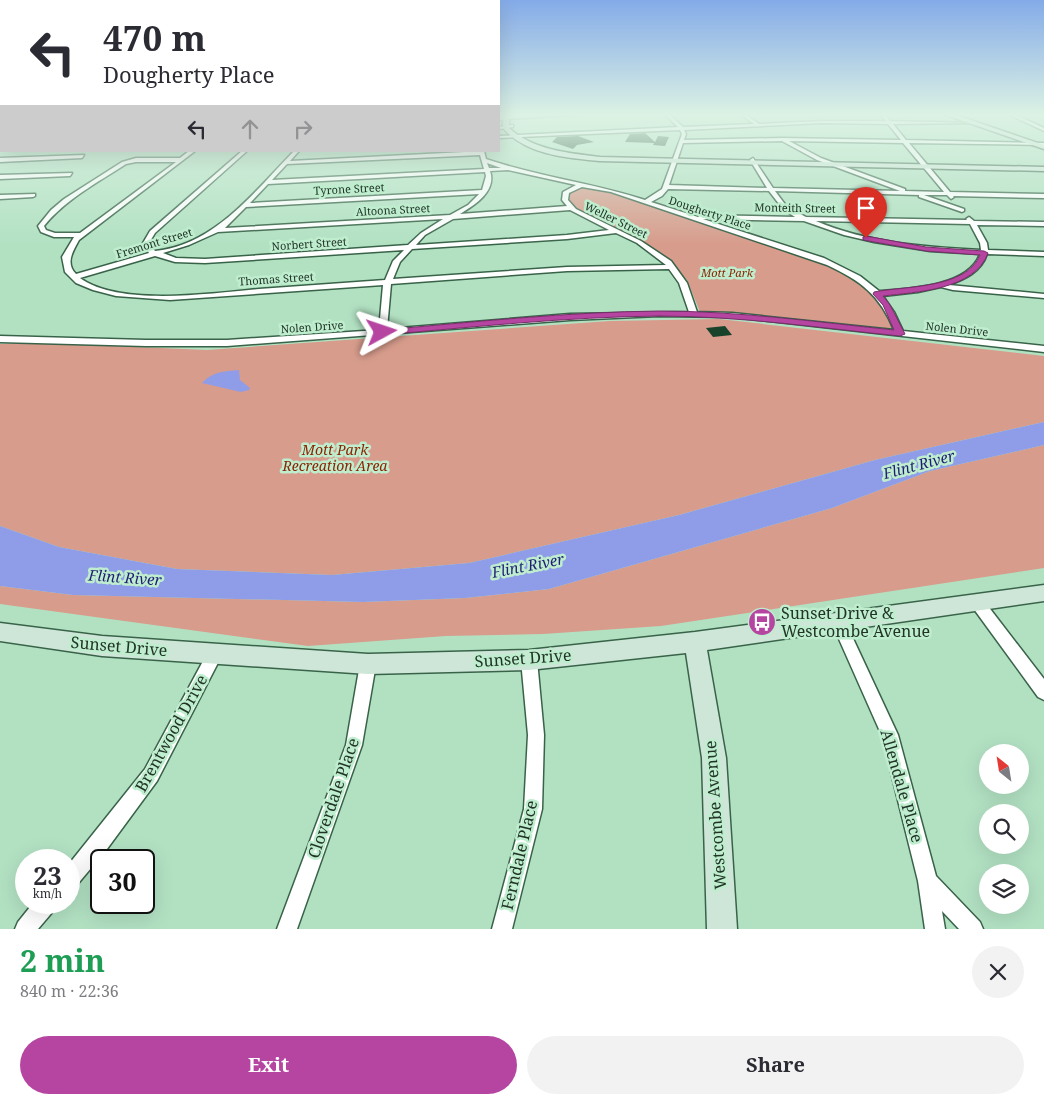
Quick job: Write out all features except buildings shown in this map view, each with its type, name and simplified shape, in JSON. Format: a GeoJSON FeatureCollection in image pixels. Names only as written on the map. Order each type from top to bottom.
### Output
{"type":"FeatureCollection","features":[{"type":"Feature","properties":{"kind":"street"},"geometry":{"type":"LineString","coordinates":[[0,160],[54,157]]}},
{"type":"Feature","properties":{"kind":"street"},"geometry":{"type":"LineString","coordinates":[[74,277],[67,267],[66,256],[71,245],[80,236],[185,157]]}},
{"type":"Feature","properties":{"kind":"street"},"geometry":{"type":"LineString","coordinates":[[155,254],[147,245],[149,235],[238,157]]}},
{"type":"Feature","properties":{"kind":"street","name":"Fremont Street"},"geometry":{"type":"LineString","coordinates":[[74,277],[191,243],[217,230],[245,205],[291,157]]}},
{"type":"Feature","properties":{"kind":"street"},"geometry":{"type":"LineString","coordinates":[[285,163],[424,157]]}},
{"type":"Feature","properties":{"kind":"street"},"geometry":{"type":"LineString","coordinates":[[382,332],[386,282],[395,264],[409,247],[429,230],[472,205],[485,192],[489,183],[488,170],[483,157]]}},
{"type":"Feature","properties":{"kind":"street","name":"Dougherty Place"},"geometry":{"type":"LineString","coordinates":[[487,157],[508,168],[584,184],[646,202],[821,260],[851,275],[876,294],[886,305],[900,334]]}},
{"type":"Feature","properties":{"kind":"street"},"geometry":{"type":"LineString","coordinates":[[594,157],[616,160],[1044,168]]}},
{"type":"Feature","properties":{"kind":"street"},"geometry":{"type":"LineString","coordinates":[[818,157],[962,210]]}},
{"type":"Feature","properties":{"kind":"street"},"geometry":{"type":"LineString","coordinates":[[876,294],[918,290],[941,285],[961,277],[974,269],[982,261],[984,241],[973,222],[917,157]]}},
{"type":"Feature","properties":{"kind":"street"},"geometry":{"type":"LineString","coordinates":[[80,236],[48,234],[42,230],[41,226],[55,209],[66,200],[129,160],[181,160]]}},
{"type":"Feature","properties":{"kind":"street"},"geometry":{"type":"LineString","coordinates":[[646,202],[662,194],[676,160]]}},
{"type":"Feature","properties":{"kind":"street"},"geometry":{"type":"LineString","coordinates":[[754,162],[785,207],[803,218],[848,234],[933,250],[1044,256]]}},
{"type":"Feature","properties":{"kind":"street"},"geometry":{"type":"LineString","coordinates":[[267,182],[508,168]]}},
{"type":"Feature","properties":{"kind":"street"},"geometry":{"type":"LineString","coordinates":[[0,177],[70,174]]}},
{"type":"Feature","properties":{"kind":"street","name":"Weller Street"},"geometry":{"type":"LineString","coordinates":[[554,178],[562,185],[566,192],[565,200],[570,208],[646,246],[672,267],[683,283],[694,315]]}},
{"type":"Feature","properties":{"kind":"street","name":"Weller Street"},"geometry":{"type":"LineString","coordinates":[[566,192],[584,184]]}},
{"type":"Feature","properties":{"kind":"street"},"geometry":{"type":"LineString","coordinates":[[666,187],[1044,196]]}},
{"type":"Feature","properties":{"kind":"street","name":"Tyrone Street"},"geometry":{"type":"LineString","coordinates":[[245,205],[485,192]]}},
{"type":"Feature","properties":{"kind":"street"},"geometry":{"type":"LineString","coordinates":[[0,196],[32,195]]}},
{"type":"Feature","properties":{"kind":"street","name":"Altoona Street"},"geometry":{"type":"LineString","coordinates":[[217,230],[452,217],[570,208]]}},
{"type":"Feature","properties":{"kind":"street","name":"Monteith Street"},"geometry":{"type":"LineString","coordinates":[[696,218],[708,216],[1044,224]]}},
{"type":"Feature","properties":{"kind":"street","name":"Norbert Street"},"geometry":{"type":"LineString","coordinates":[[155,254],[175,260],[201,261],[573,236],[616,231]]}},
{"type":"Feature","properties":{"kind":"street"},"geometry":{"type":"LineString","coordinates":[[984,241],[1020,254]]}},
{"type":"Feature","properties":{"kind":"street","name":"Thomas Street"},"geometry":{"type":"LineString","coordinates":[[74,277],[84,284],[102,291],[150,298],[189,297],[567,269],[672,267]]}},
{"type":"Feature","properties":{"kind":"street"},"geometry":{"type":"LineString","coordinates":[[941,285],[953,288],[1044,296]]}},
{"type":"Feature","properties":{"kind":"street","name":"Nolen Drive"},"geometry":{"type":"LineString","coordinates":[[0,338],[204,344],[265,342],[585,316],[694,315],[732,316],[1044,349]]}},
{"type":"Feature","properties":{"kind":"street","name":"Sunset Drive"},"geometry":{"type":"LineString","coordinates":[[0,632],[102,646],[368,664],[529,660],[694,642],[1044,593]]}},
{"type":"Feature","properties":{"kind":"street"},"geometry":{"type":"LineString","coordinates":[[976,602],[1044,692]]}},
{"type":"Feature","properties":{"kind":"street","name":"Allendale Place"},"geometry":{"type":"LineString","coordinates":[[838,621],[890,736],[928,881],[935,929]]}},
{"type":"Feature","properties":{"kind":"street","name":"Westcombe Avenue"},"geometry":{"type":"LineString","coordinates":[[694,642],[714,758],[722,929]]}},
{"type":"Feature","properties":{"kind":"street","name":"Brentwood Drive"},"geometry":{"type":"LineString","coordinates":[[80,866],[151,775],[214,655]]}},
{"type":"Feature","properties":{"kind":"street","name":"Ferndale Place"},"geometry":{"type":"LineString","coordinates":[[502,929],[533,809],[536,735],[529,660]]}},
{"type":"Feature","properties":{"kind":"street","name":"Cloverdale Place"},"geometry":{"type":"LineString","coordinates":[[287,929],[354,745],[368,664]]}},
{"type":"Feature","properties":{"kind":"street"},"geometry":{"type":"LineString","coordinates":[[928,881],[974,929]]}},
{"type":"Feature","properties":{"kind":"street"},"geometry":{"type":"LineString","coordinates":[[25,929],[38,914]]}},
{"type":"Feature","properties":{"kind":"green space","name":"Mott Park"},"geometry":{"type":"Polygon","coordinates":[[[581,187],[606,190],[830,266],[869,290],[883,307],[893,327],[892,330],[755,315],[700,312],[687,280],[664,255],[637,238],[574,208],[570,203],[569,193],[581,187]]]}},
{"type":"Feature","properties":{"kind":"green space","name":"Mott Park Recreation Area"},"geometry":{"type":"Polygon","coordinates":[[[719,319],[1044,356],[1044,422],[875,460],[679,515],[469,563],[332,575],[177,569],[59,547],[0,526],[0,344],[43,343],[207,350],[610,321],[719,319]]]}},
{"type":"Feature","properties":{"kind":"green space"},"geometry":{"type":"Polygon","coordinates":[[[1044,445],[1044,568],[661,626],[543,634],[446,636],[308,646],[0,604],[0,586],[73,595],[363,602],[465,598],[549,589],[832,508],[930,471],[1044,445]]]}},
{"type":"Feature","properties":{"kind":"water"},"geometry":{"type":"Polygon","coordinates":[[[239,370],[240,380],[250,388],[249,390],[241,392],[202,383],[214,374],[239,370]]]}},
{"type":"Feature","properties":{"kind":"water","name":"Flint River"},"geometry":{"type":"Polygon","coordinates":[[[1044,422],[1044,445],[930,471],[832,508],[549,589],[465,598],[363,602],[73,595],[0,586],[0,526],[59,547],[177,569],[332,575],[469,563],[679,515],[875,460],[1044,422]]]}},
{"type":"Feature","properties":{"kind":"place","name":"Sunset Drive & Westcombe Avenue"},"geometry":{"type":"Point","coordinates":[762,622]}},
{"type":"Feature","properties":{"kind":"route"},"geometry":{"type":"LineString","coordinates":[[382,332],[570,317],[687,314],[732,316],[900,334],[886,305],[876,294],[925,289],[951,282],[974,269],[982,261],[984,253],[926,249],[866,238]]}}]}
